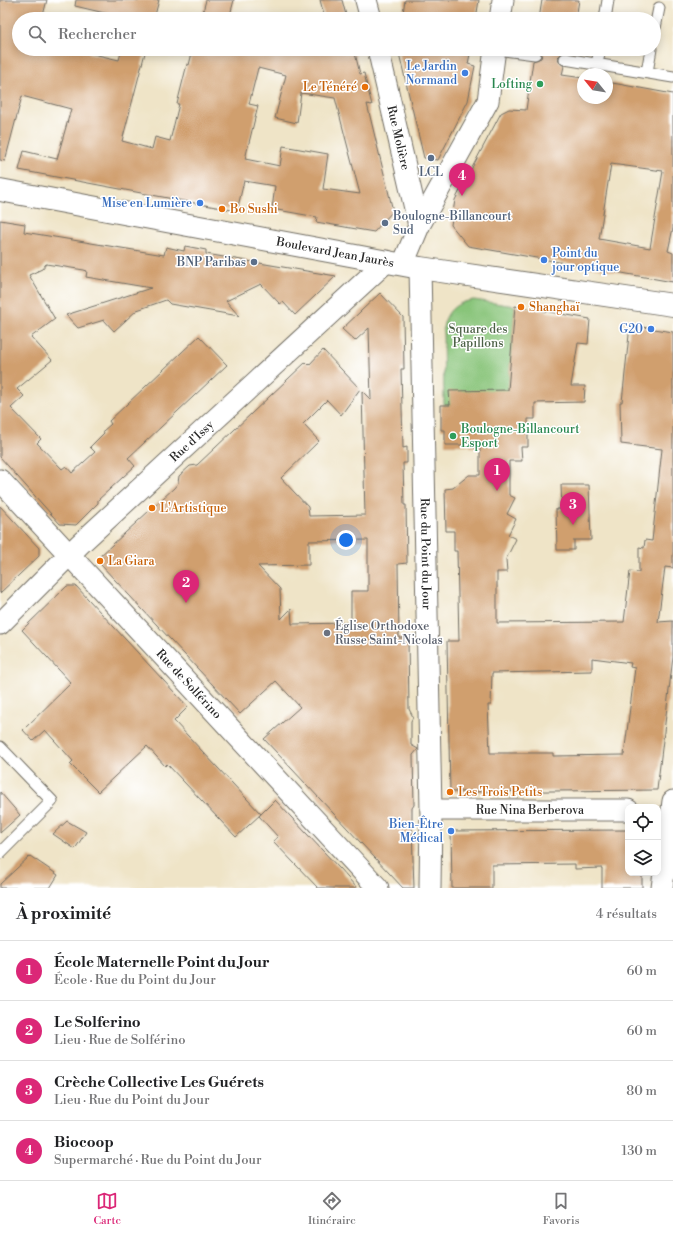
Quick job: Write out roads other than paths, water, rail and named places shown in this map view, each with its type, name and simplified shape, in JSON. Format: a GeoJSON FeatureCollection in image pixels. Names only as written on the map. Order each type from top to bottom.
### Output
{"type":"FeatureCollection","features":[{"type":"Feature","properties":{"kind":"street"},"geometry":{"type":"LineString","coordinates":[[366,0],[369,12]]}},
{"type":"Feature","properties":{"kind":"street"},"geometry":{"type":"LineString","coordinates":[[501,12],[503,0]]}},
{"type":"Feature","properties":{"kind":"street","name":"Rue Molière"},"geometry":{"type":"LineString","coordinates":[[380,56],[419,226]]}},
{"type":"Feature","properties":{"kind":"street","name":"Rue du Point du Jour"},"geometry":{"type":"LineString","coordinates":[[430,888],[431,810],[403,264],[419,226],[488,100],[495,56]]}},
{"type":"Feature","properties":{"kind":"street","name":"Boulevard Jean Jaurès"},"geometry":{"type":"LineString","coordinates":[[0,190],[403,264],[673,305]]}},
{"type":"Feature","properties":{"kind":"street","name":"Rue d'Issy"},"geometry":{"type":"LineString","coordinates":[[0,624],[70,555],[403,264]]}},
{"type":"Feature","properties":{"kind":"street","name":"Rue de Solférino"},"geometry":{"type":"LineString","coordinates":[[0,480],[378,888]]}},
{"type":"Feature","properties":{"kind":"street"},"geometry":{"type":"LineString","coordinates":[[662,888],[668,807]]}},
{"type":"Feature","properties":{"kind":"street","name":"Rue Nina Berberova"},"geometry":{"type":"LineString","coordinates":[[431,810],[625,810]]}},
{"type":"Feature","properties":{"kind":"lane"},"geometry":{"type":"LineString","coordinates":[[606,12],[608,0]]}},
{"type":"Feature","properties":{"kind":"lane"},"geometry":{"type":"LineString","coordinates":[[658,12],[659,8]]}},
{"type":"Feature","properties":{"kind":"lane"},"geometry":{"type":"LineString","coordinates":[[597,64],[599,56]]}},
{"type":"Feature","properties":{"kind":"lane"},"geometry":{"type":"LineString","coordinates":[[647,72],[650,56]]}},
{"type":"Feature","properties":{"kind":"lane"},"geometry":{"type":"LineString","coordinates":[[565,59],[673,77]]}},
{"type":"Feature","properties":{"kind":"lane"},"geometry":{"type":"LineString","coordinates":[[0,747],[52,802],[0,853]]}},
{"type":"Feature","properties":{"kind":"place","name":"Le Jardin Normand"},"geometry":{"type":"Point","coordinates":[465,73]}},
{"type":"Feature","properties":{"kind":"place","name":"Lofting"},"geometry":{"type":"Point","coordinates":[540,84]}},
{"type":"Feature","properties":{"kind":"place","name":"Le Ténéré"},"geometry":{"type":"Point","coordinates":[365,87]}},
{"type":"Feature","properties":{"kind":"place","name":"LCL"},"geometry":{"type":"Point","coordinates":[431,158]}},
{"type":"Feature","properties":{"kind":"place","name":"Biocoop"},"geometry":{"type":"Point","coordinates":[462,196]}},
{"type":"Feature","properties":{"kind":"place","name":"Mise en Lumière"},"geometry":{"type":"Point","coordinates":[200,203]}},
{"type":"Feature","properties":{"kind":"place","name":"Bo Sushi"},"geometry":{"type":"Point","coordinates":[222,209]}},
{"type":"Feature","properties":{"kind":"place","name":"Boulogne-Billancourt Sud"},"geometry":{"type":"Point","coordinates":[385,223]}},
{"type":"Feature","properties":{"kind":"place","name":"Point du jour optique"},"geometry":{"type":"Point","coordinates":[544,260]}},
{"type":"Feature","properties":{"kind":"place","name":"BNP Paribas"},"geometry":{"type":"Point","coordinates":[254,262]}},
{"type":"Feature","properties":{"kind":"place","name":"Shanghaï"},"geometry":{"type":"Point","coordinates":[521,307]}},
{"type":"Feature","properties":{"kind":"place","name":"G20"},"geometry":{"type":"Point","coordinates":[651,329]}},
{"type":"Feature","properties":{"kind":"place","name":"Boulogne-Billancourt Esport"},"geometry":{"type":"Point","coordinates":[453,436]}},
{"type":"Feature","properties":{"kind":"place","name":"École Maternelle Point du Jour"},"geometry":{"type":"Point","coordinates":[497,491]}},
{"type":"Feature","properties":{"kind":"place","name":"L'Artistique"},"geometry":{"type":"Point","coordinates":[152,508]}},
{"type":"Feature","properties":{"kind":"place","name":"Crèche Collective Les Guérets"},"geometry":{"type":"Point","coordinates":[573,525]}},
{"type":"Feature","properties":{"kind":"place","name":"La Giara"},"geometry":{"type":"Point","coordinates":[100,561]}},
{"type":"Feature","properties":{"kind":"place","name":"Le Solferino"},"geometry":{"type":"Point","coordinates":[186,603]}},
{"type":"Feature","properties":{"kind":"place","name":"Église Orthodoxe Russe Saint-Nicolas"},"geometry":{"type":"Point","coordinates":[327,633]}},
{"type":"Feature","properties":{"kind":"place","name":"Les Trois Petits"},"geometry":{"type":"Point","coordinates":[450,792]}},
{"type":"Feature","properties":{"kind":"place","name":"Bien-Être Médical"},"geometry":{"type":"Point","coordinates":[451,831]}},
{"type":"Feature","properties":{"kind":"park label","name":"Square des Papillons"},"geometry":{"type":"Point","coordinates":[478,336]}}]}
